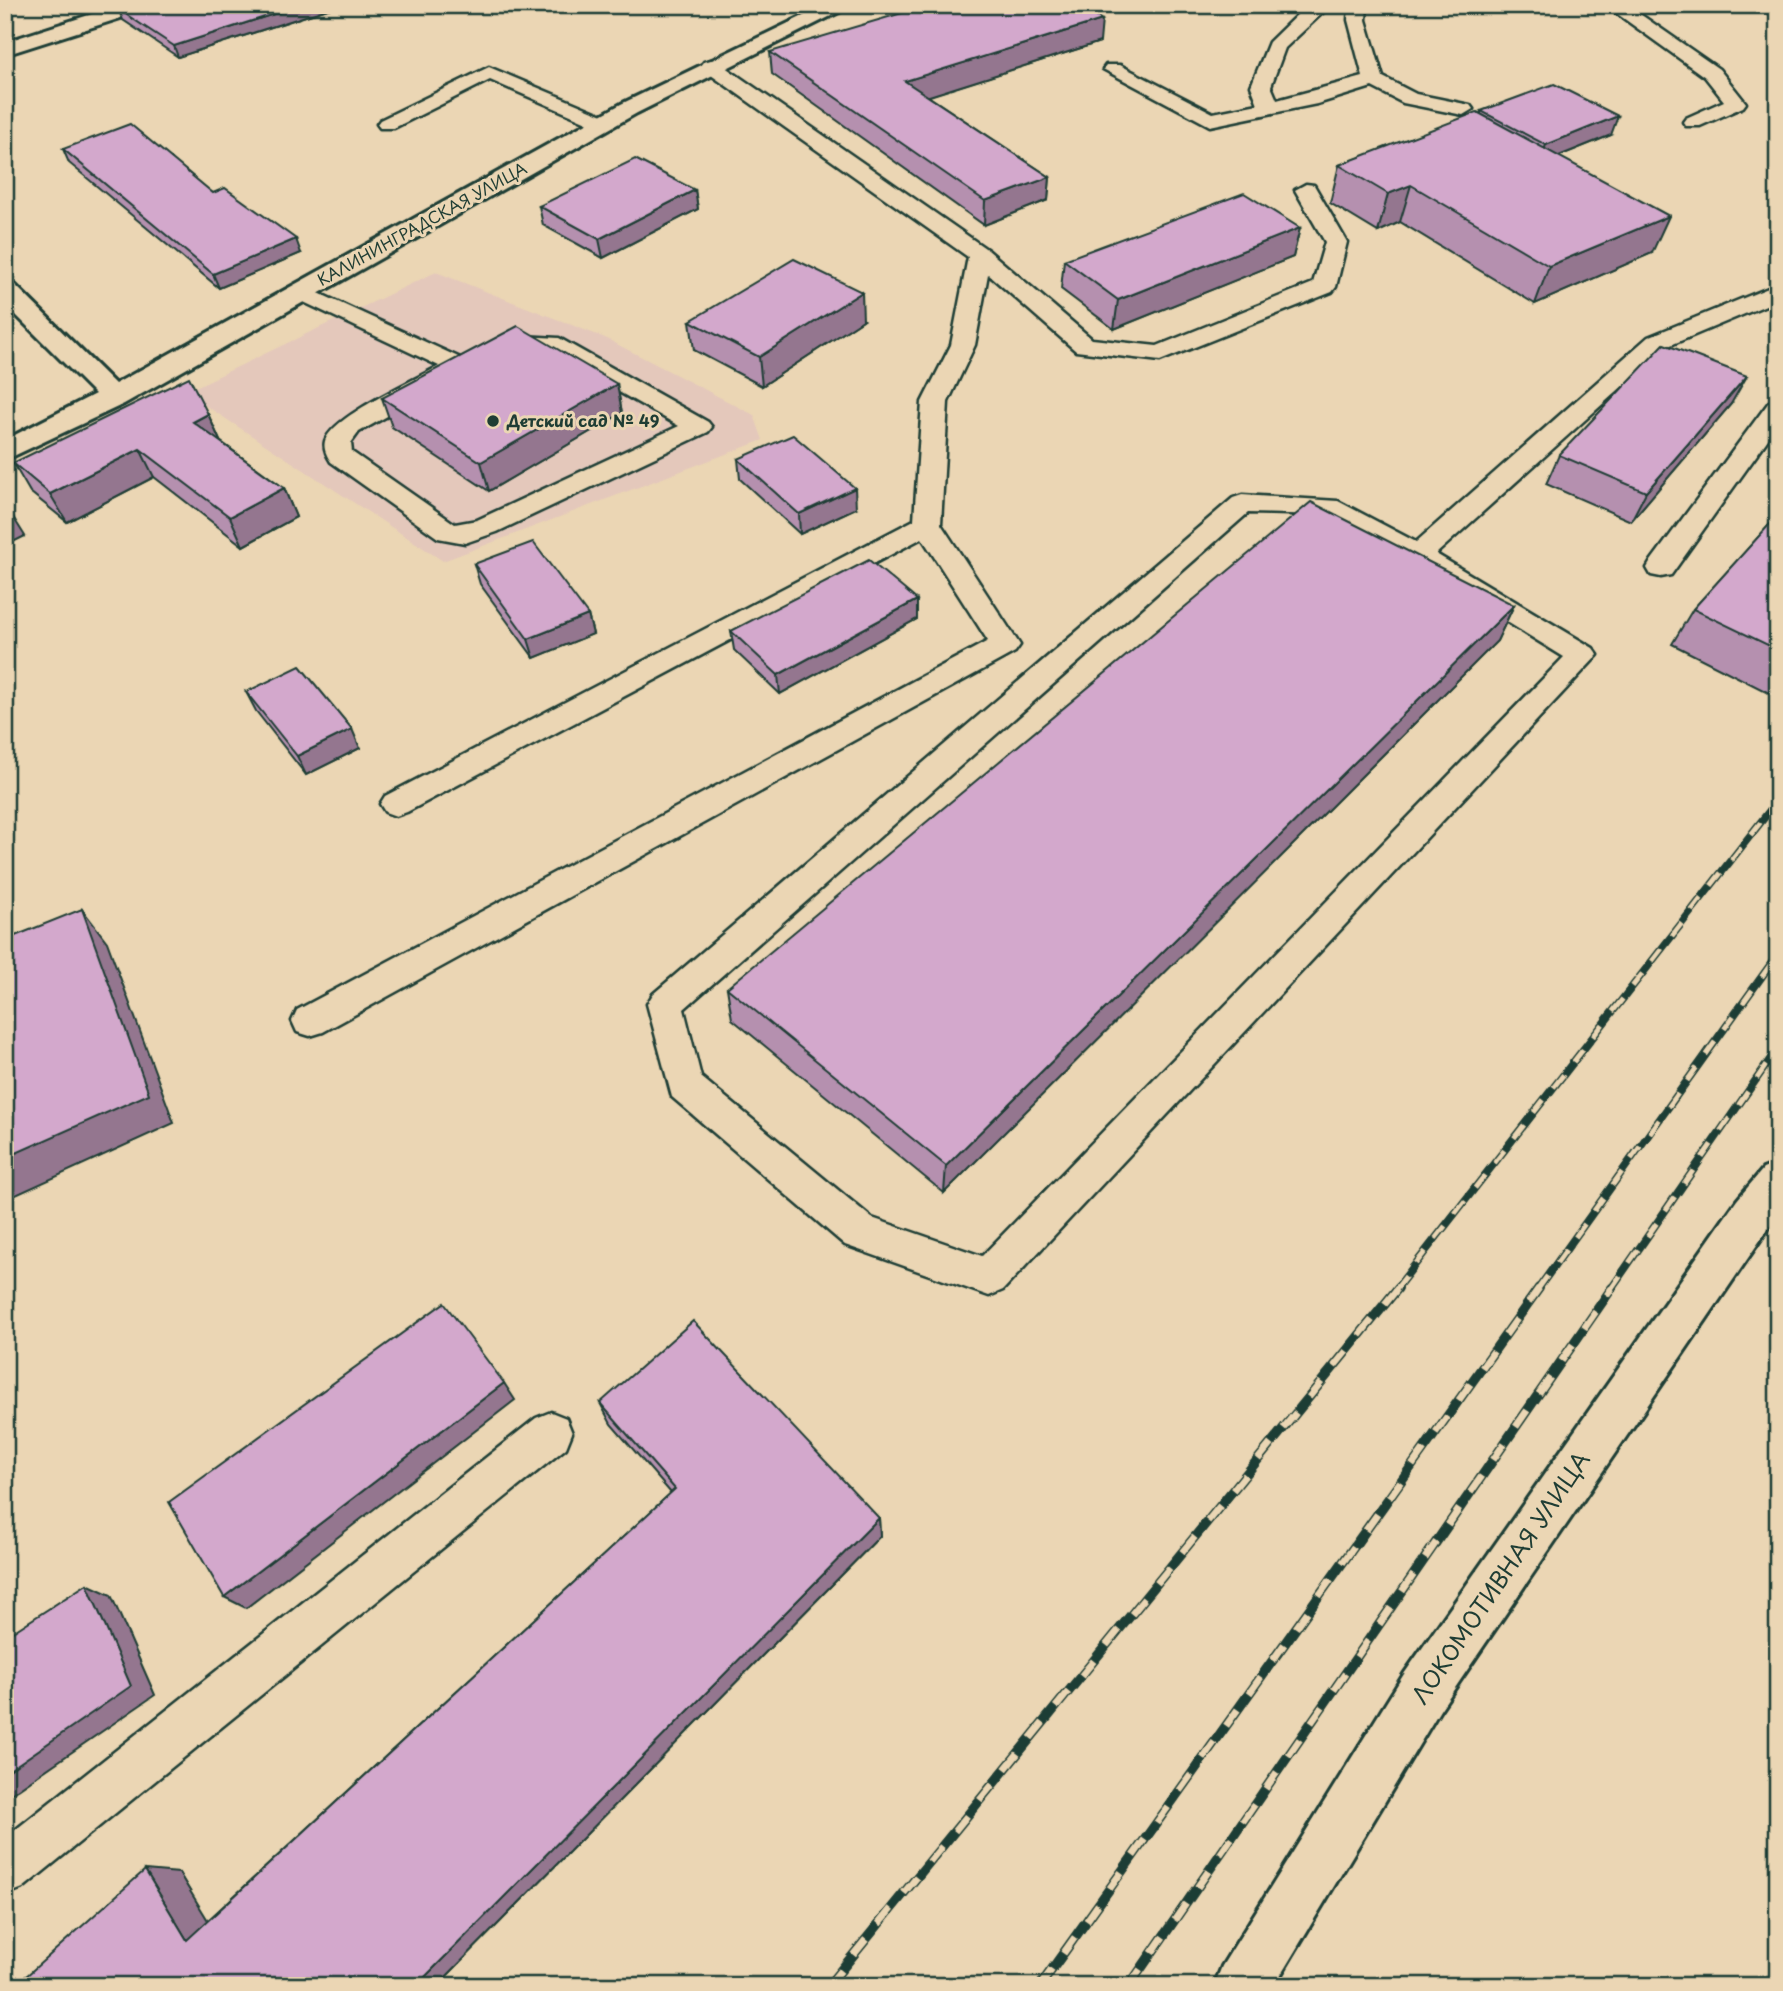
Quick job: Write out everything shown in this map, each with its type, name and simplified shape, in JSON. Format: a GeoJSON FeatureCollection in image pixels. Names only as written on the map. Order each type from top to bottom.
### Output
{"type":"FeatureCollection","features":[{"type":"Feature","properties":{"kind":"street"},"geometry":{"type":"LineString","coordinates":[[5,48],[142,5]]}},
{"type":"Feature","properties":{"kind":"street","name":"КАЛИНИНГРАДСКАЯ УЛИЦА"},"geometry":{"type":"LineString","coordinates":[[5,451],[114,398],[603,122],[711,66],[843,5]]}},
{"type":"Feature","properties":{"kind":"street"},"geometry":{"type":"LineString","coordinates":[[5,289],[114,398]]}},
{"type":"Feature","properties":{"kind":"street","name":"ЛОКОМОТИВНАЯ УЛИЦА"},"geometry":{"type":"LineString","coordinates":[[1241,1986],[1422,1692],[1752,1214],[1778,1182]]}},
{"type":"Feature","properties":{"kind":"lane"},"geometry":{"type":"LineString","coordinates":[[1270,108],[1262,86],[1276,46],[1316,7],[1322,5]]}},
{"type":"Feature","properties":{"kind":"lane"},"geometry":{"type":"LineString","coordinates":[[1358,5],[1357,20],[1374,80]]}},
{"type":"Feature","properties":{"kind":"lane"},"geometry":{"type":"LineString","coordinates":[[1614,5],[1712,73],[1736,103],[1693,122]]}},
{"type":"Feature","properties":{"kind":"lane"},"geometry":{"type":"LineString","coordinates":[[711,66],[980,255],[1085,346],[1160,354],[1324,287],[1335,242],[1306,190]]}},
{"type":"Feature","properties":{"kind":"lane"},"geometry":{"type":"LineString","coordinates":[[1113,69],[1210,120],[1317,98],[1374,80],[1410,99],[1463,109]]}},
{"type":"Feature","properties":{"kind":"lane"},"geometry":{"type":"LineString","coordinates":[[387,124],[489,73],[603,122]]}},
{"type":"Feature","properties":{"kind":"lane"},"geometry":{"type":"LineString","coordinates":[[310,1021],[1005,645],[927,524],[935,402],[963,345],[980,255]]}},
{"type":"Feature","properties":{"kind":"lane"},"geometry":{"type":"LineString","coordinates":[[1418,555],[1657,342],[1778,291]]}},
{"type":"Feature","properties":{"kind":"lane"},"geometry":{"type":"LineString","coordinates":[[302,292],[458,366],[507,346],[550,343],[699,427],[487,526],[464,534],[448,532],[340,456],[336,448],[338,437],[350,427],[458,366]]}},
{"type":"Feature","properties":{"kind":"lane"},"geometry":{"type":"LineString","coordinates":[[1661,568],[1778,407]]}},
{"type":"Feature","properties":{"kind":"lane"},"geometry":{"type":"LineString","coordinates":[[1242,504],[1328,507],[1418,555],[1583,655],[989,1277],[859,1232],[685,1086],[666,1004],[1242,504]]}},
{"type":"Feature","properties":{"kind":"lane"},"geometry":{"type":"LineString","coordinates":[[396,804],[927,524]]}},
{"type":"Feature","properties":{"kind":"lane"},"geometry":{"type":"LineString","coordinates":[[5,1870],[551,1433]]}},
{"type":"Feature","properties":{"kind":"shaded area","name":"Детский сад № 49"},"geometry":{"type":"Polygon","coordinates":[[[436,272],[605,338],[754,415],[763,440],[443,561],[185,392],[436,272]]]}},
{"type":"Feature","properties":{"kind":"building"},"geometry":{"type":"Polygon","coordinates":[[[131,5],[302,5],[174,46],[118,9],[131,5]]]}},
{"type":"Feature","properties":{"kind":"building"},"geometry":{"type":"Polygon","coordinates":[[[929,5],[1078,5],[1102,20],[905,81],[1050,177],[985,201],[770,52],[929,5]]]}},
{"type":"Feature","properties":{"kind":"building"},"geometry":{"type":"Polygon","coordinates":[[[1554,84],[1618,116],[1546,145],[1481,111],[1554,84]]]}},
{"type":"Feature","properties":{"kind":"building"},"geometry":{"type":"Polygon","coordinates":[[[1477,112],[1669,216],[1549,266],[1411,185],[1388,194],[1339,165],[1477,112]]]}},
{"type":"Feature","properties":{"kind":"building"},"geometry":{"type":"Polygon","coordinates":[[[130,124],[213,193],[225,188],[296,239],[213,274],[63,149],[130,124]]]}},
{"type":"Feature","properties":{"kind":"building"},"geometry":{"type":"Polygon","coordinates":[[[635,159],[695,190],[599,239],[539,206],[635,159]]]}},
{"type":"Feature","properties":{"kind":"building"},"geometry":{"type":"Polygon","coordinates":[[[1244,193],[1300,228],[1118,300],[1064,260],[1244,193]]]}},
{"type":"Feature","properties":{"kind":"building"},"geometry":{"type":"Polygon","coordinates":[[[794,259],[862,292],[759,357],[690,321],[794,259]]]}},
{"type":"Feature","properties":{"kind":"building"},"geometry":{"type":"Polygon","coordinates":[[[518,326],[617,384],[481,462],[382,398],[518,326]]]}},
{"type":"Feature","properties":{"kind":"building"},"geometry":{"type":"Polygon","coordinates":[[[1664,344],[1747,376],[1646,492],[1559,455],[1664,344]]]}},
{"type":"Feature","properties":{"kind":"building"},"geometry":{"type":"Polygon","coordinates":[[[189,377],[208,414],[193,422],[284,488],[230,517],[140,449],[50,494],[13,463],[189,377]]]}},
{"type":"Feature","properties":{"kind":"building"},"geometry":{"type":"Polygon","coordinates":[[[793,435],[855,488],[799,514],[738,459],[793,435]]]}},
{"type":"Feature","properties":{"kind":"building"},"geometry":{"type":"Polygon","coordinates":[[[1311,502],[1514,605],[946,1166],[727,988],[1311,502]]]}},
{"type":"Feature","properties":{"kind":"building"},"geometry":{"type":"Polygon","coordinates":[[[5,510],[13,517],[5,521],[5,510]]]}},
{"type":"Feature","properties":{"kind":"building"},"geometry":{"type":"Polygon","coordinates":[[[1778,515],[1778,650],[1693,609],[1778,515]]]}},
{"type":"Feature","properties":{"kind":"building"},"geometry":{"type":"Polygon","coordinates":[[[533,542],[588,615],[528,639],[474,564],[533,542]]]}},
{"type":"Feature","properties":{"kind":"building"},"geometry":{"type":"Polygon","coordinates":[[[869,560],[917,600],[778,675],[731,631],[869,560]]]}},
{"type":"Feature","properties":{"kind":"building"},"geometry":{"type":"Polygon","coordinates":[[[300,666],[352,729],[297,756],[246,692],[300,666]]]}},
{"type":"Feature","properties":{"kind":"building"},"geometry":{"type":"Polygon","coordinates":[[[82,909],[149,1094],[5,1158],[5,940],[82,909]]]}},
{"type":"Feature","properties":{"kind":"building"},"geometry":{"type":"Polygon","coordinates":[[[444,1303],[504,1383],[224,1597],[169,1502],[444,1303]]]}},
{"type":"Feature","properties":{"kind":"building"},"geometry":{"type":"Polygon","coordinates":[[[693,1321],[879,1518],[416,1986],[15,1986],[145,1870],[187,1940],[675,1489],[600,1403],[693,1321]]]}},
{"type":"Feature","properties":{"kind":"building"},"geometry":{"type":"Polygon","coordinates":[[[87,1584],[131,1686],[5,1773],[5,1637],[87,1584]]]}},
{"type":"Feature","properties":{"kind":"railway"},"geometry":{"type":"LineString","coordinates":[[1396,1289],[1778,800]]}},
{"type":"Feature","properties":{"kind":"railway"},"geometry":{"type":"LineString","coordinates":[[1538,1289],[1778,954]]}},
{"type":"Feature","properties":{"kind":"railway"},"geometry":{"type":"LineString","coordinates":[[1611,1289],[1778,1048]]}},
{"type":"Feature","properties":{"kind":"railway"},"geometry":{"type":"LineString","coordinates":[[828,1986],[1398,1288]]}},
{"type":"Feature","properties":{"kind":"railway"},"geometry":{"type":"LineString","coordinates":[[1040,1986],[1539,1288]]}},
{"type":"Feature","properties":{"kind":"railway"},"geometry":{"type":"LineString","coordinates":[[1129,1986],[1612,1288]]}},
{"type":"Feature","properties":{"kind":"place","name":"Детский сад № 49"},"geometry":{"type":"Point","coordinates":[493,421]}}]}
